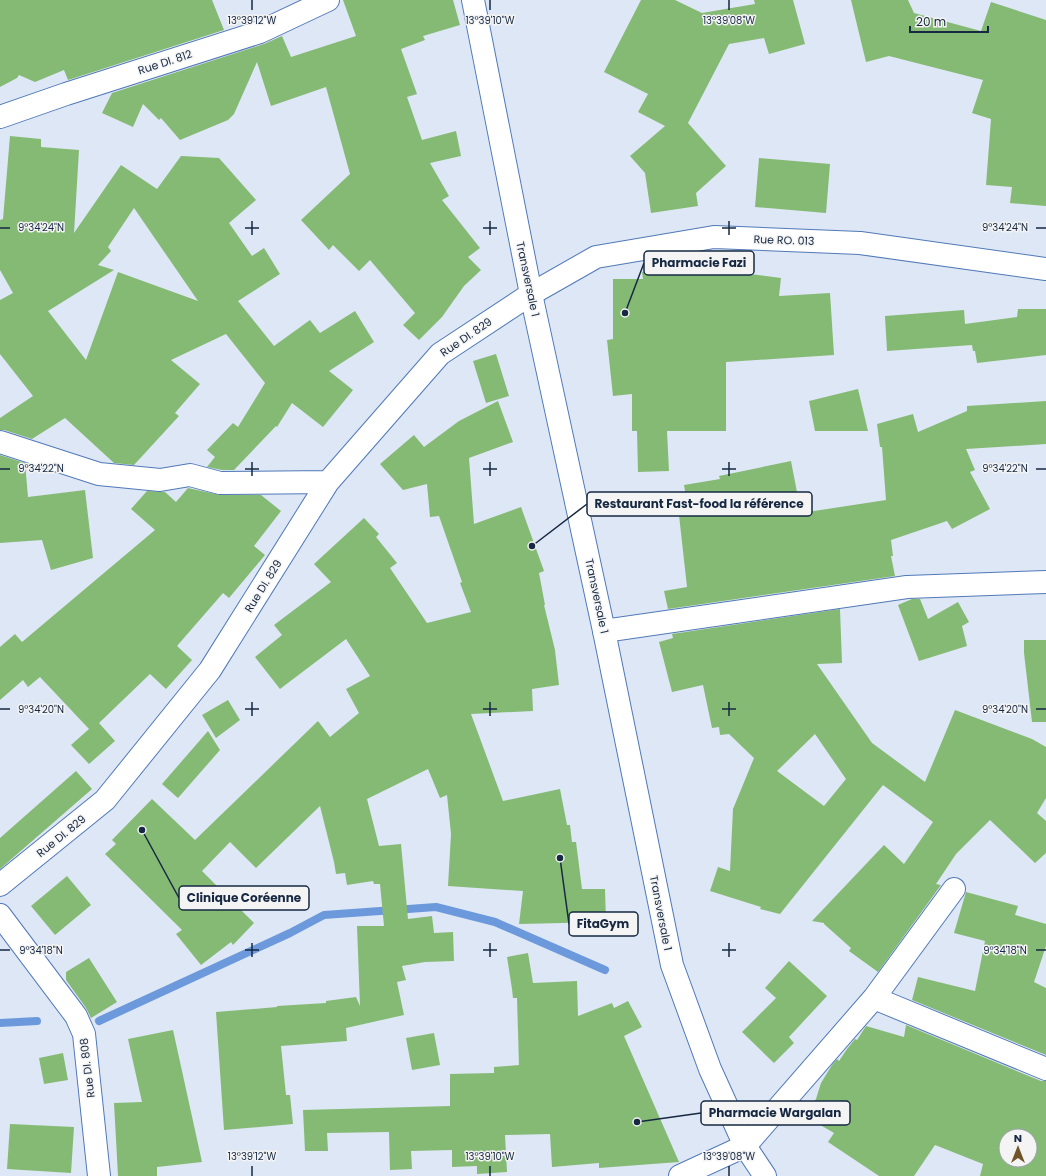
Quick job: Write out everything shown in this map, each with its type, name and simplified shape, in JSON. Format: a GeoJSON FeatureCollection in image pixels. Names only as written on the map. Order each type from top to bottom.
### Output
{"type":"FeatureCollection","features":[{"type":"Feature","properties":{"kind":"street","name":"Rue DI. 812"},"geometry":{"type":"LineString","coordinates":[[0,117],[66,94],[260,32],[328,0]]}},
{"type":"Feature","properties":{"kind":"street","name":"Transversale 1"},"geometry":{"type":"LineString","coordinates":[[473,0],[531,294],[604,630],[672,965],[710,1069],[744,1146],[765,1176]]}},
{"type":"Feature","properties":{"kind":"street","name":"Rue RO. 013"},"geometry":{"type":"LineString","coordinates":[[531,294],[596,257],[714,237],[860,243],[1046,269]]}},
{"type":"Feature","properties":{"kind":"street","name":"Rue DI. 829"},"geometry":{"type":"LineString","coordinates":[[0,885],[105,800],[210,670],[328,482],[440,354],[531,294]]}},
{"type":"Feature","properties":{"kind":"street"},"geometry":{"type":"LineString","coordinates":[[0,442],[99,474],[160,480],[190,475],[220,483],[328,482]]}},
{"type":"Feature","properties":{"kind":"street"},"geometry":{"type":"LineString","coordinates":[[604,630],[907,587],[1046,582]]}},
{"type":"Feature","properties":{"kind":"street"},"geometry":{"type":"LineString","coordinates":[[680,1176],[744,1146],[874,998],[954,889]]}},
{"type":"Feature","properties":{"kind":"street","name":"Rue DI. 808"},"geometry":{"type":"LineString","coordinates":[[0,915],[76,1016],[84,1034],[99,1176]]}},
{"type":"Feature","properties":{"kind":"street"},"geometry":{"type":"LineString","coordinates":[[874,998],[1046,1069]]}},
{"type":"Feature","properties":{"kind":"building"},"geometry":{"type":"Polygon","coordinates":[[[0,0],[212,0],[224,30],[68,80],[64,70],[35,82],[19,75],[17,78],[0,87],[0,0]]]}},
{"type":"Feature","properties":{"kind":"building"},"geometry":{"type":"Polygon","coordinates":[[[343,0],[453,0],[460,25],[423,36],[425,40],[401,49],[417,94],[407,97],[422,140],[456,131],[461,156],[430,163],[449,196],[442,200],[480,248],[468,257],[481,270],[464,286],[442,317],[419,340],[403,325],[415,313],[370,260],[359,271],[333,245],[329,250],[301,220],[350,174],[326,87],[271,106],[257,62],[234,114],[228,120],[180,140],[161,118],[159,120],[143,104],[133,127],[102,113],[112,93],[264,44],[282,36],[291,57],[356,36],[343,0]]]}},
{"type":"Feature","properties":{"kind":"building"},"geometry":{"type":"Polygon","coordinates":[[[641,0],[675,0],[702,13],[755,4],[754,0],[793,0],[805,44],[769,54],[764,38],[729,44],[688,123],[726,166],[696,193],[698,206],[651,213],[645,173],[630,156],[665,126],[638,112],[648,94],[604,72],[641,0]]]}},
{"type":"Feature","properties":{"kind":"building"},"geometry":{"type":"Polygon","coordinates":[[[851,0],[908,0],[914,13],[981,31],[991,2],[1046,20],[1046,206],[1010,203],[1012,187],[986,185],[991,119],[972,113],[983,80],[889,56],[866,62],[851,0]]]}},
{"type":"Feature","properties":{"kind":"building"},"geometry":{"type":"Polygon","coordinates":[[[10,136],[41,139],[41,147],[79,150],[74,233],[121,165],[157,189],[181,156],[219,158],[256,200],[229,223],[252,256],[264,248],[280,274],[238,301],[274,346],[310,320],[320,333],[355,311],[374,342],[329,371],[353,390],[323,427],[292,403],[277,427],[276,426],[234,470],[222,470],[207,467],[215,457],[207,450],[233,423],[238,427],[265,383],[226,334],[171,360],[200,384],[175,413],[179,416],[134,465],[114,463],[65,418],[32,439],[0,430],[0,418],[33,396],[0,354],[0,300],[13,293],[0,270],[0,220],[3,219],[10,136]],[[134,208],[108,247],[111,251],[98,265],[114,270],[48,311],[86,360],[118,272],[198,301],[134,208]]]}},
{"type":"Feature","properties":{"kind":"building"},"geometry":{"type":"Polygon","coordinates":[[[759,158],[830,164],[826,213],[755,207],[759,158]]]}},
{"type":"Feature","properties":{"kind":"building"},"geometry":{"type":"Polygon","coordinates":[[[725,261],[726,271],[781,278],[779,296],[830,293],[834,355],[726,362],[726,431],[667,431],[669,471],[638,472],[637,431],[632,431],[632,394],[613,396],[607,340],[613,339],[613,279],[643,279],[642,272],[725,261]]]}},
{"type":"Feature","properties":{"kind":"building"},"geometry":{"type":"Polygon","coordinates":[[[1018,309],[1046,309],[1046,355],[977,363],[975,351],[973,351],[972,345],[887,351],[885,316],[964,310],[965,324],[1017,317],[1018,309]]]}},
{"type":"Feature","properties":{"kind":"building"},"geometry":{"type":"Polygon","coordinates":[[[496,354],[509,396],[486,403],[473,361],[496,354]]]}},
{"type":"Feature","properties":{"kind":"building"},"geometry":{"type":"Polygon","coordinates":[[[858,389],[868,431],[815,431],[809,401],[858,389]]]}},
{"type":"Feature","properties":{"kind":"building"},"geometry":{"type":"Polygon","coordinates":[[[498,401],[513,442],[469,458],[474,524],[521,507],[544,571],[539,573],[544,605],[555,650],[559,685],[532,689],[533,711],[471,714],[503,801],[560,789],[567,825],[570,825],[572,842],[576,842],[582,889],[605,889],[606,922],[519,924],[523,891],[448,886],[451,834],[447,795],[440,798],[428,769],[367,799],[379,846],[401,844],[408,919],[432,916],[434,933],[453,932],[454,961],[425,962],[402,966],[406,980],[397,982],[404,1015],[346,1028],[347,1041],[281,1046],[286,1095],[290,1095],[293,1124],[224,1130],[216,1012],[326,1003],[326,1001],[356,997],[360,1006],[357,926],[384,926],[380,884],[374,884],[373,881],[347,885],[345,873],[336,874],[320,806],[256,868],[230,842],[202,871],[254,923],[233,945],[231,942],[201,965],[176,934],[182,930],[105,854],[116,844],[112,840],[152,799],[195,840],[318,721],[330,737],[359,713],[346,689],[370,676],[346,639],[280,689],[255,657],[282,635],[274,625],[331,582],[314,564],[364,518],[379,534],[376,537],[397,563],[390,568],[427,623],[471,612],[460,583],[462,582],[439,516],[430,517],[427,484],[403,490],[380,464],[414,435],[424,447],[459,421],[498,401]]]}},
{"type":"Feature","properties":{"kind":"building"},"geometry":{"type":"Polygon","coordinates":[[[1046,401],[1046,444],[966,449],[975,470],[970,472],[990,509],[952,529],[947,521],[891,540],[893,556],[891,556],[895,576],[668,609],[664,591],[687,587],[679,515],[689,515],[684,485],[720,479],[719,476],[791,461],[801,513],[886,500],[882,447],[880,447],[877,424],[913,414],[918,432],[967,411],[967,406],[1046,401]]]}},
{"type":"Feature","properties":{"kind":"building"},"geometry":{"type":"Polygon","coordinates":[[[0,455],[25,463],[28,497],[85,490],[93,558],[51,570],[42,540],[0,543],[0,455]]]}},
{"type":"Feature","properties":{"kind":"building"},"geometry":{"type":"Polygon","coordinates":[[[188,488],[220,495],[261,495],[281,511],[254,546],[265,555],[229,598],[223,593],[177,646],[192,660],[166,689],[150,674],[99,723],[115,741],[89,764],[71,745],[89,729],[40,677],[28,687],[23,680],[0,700],[0,647],[15,634],[22,642],[155,530],[131,509],[147,491],[165,492],[176,502],[188,488]]]}},
{"type":"Feature","properties":{"kind":"building"},"geometry":{"type":"Polygon","coordinates":[[[912,599],[920,599],[928,619],[958,602],[969,622],[962,626],[967,646],[919,661],[898,605],[912,599]]]}},
{"type":"Feature","properties":{"kind":"building"},"geometry":{"type":"Polygon","coordinates":[[[840,609],[842,663],[817,664],[872,743],[925,782],[955,710],[1032,739],[1046,747],[1046,798],[1037,813],[1046,821],[1046,853],[1035,863],[990,820],[956,854],[936,884],[941,885],[878,972],[849,951],[851,948],[824,923],[812,921],[884,845],[904,864],[933,822],[883,785],[780,914],[760,909],[761,907],[710,891],[718,867],[730,871],[733,809],[754,758],[729,734],[720,735],[719,727],[712,728],[703,685],[672,692],[659,642],[673,638],[672,634],[840,609]],[[815,734],[777,771],[824,806],[846,779],[815,734]]]}},
{"type":"Feature","properties":{"kind":"building"},"geometry":{"type":"Polygon","coordinates":[[[1024,640],[1046,640],[1046,722],[1032,722],[1024,653],[1024,640]]]}},
{"type":"Feature","properties":{"kind":"building"},"geometry":{"type":"Polygon","coordinates":[[[228,700],[240,720],[216,738],[202,715],[228,700]]]}},
{"type":"Feature","properties":{"kind":"building"},"geometry":{"type":"Polygon","coordinates":[[[208,731],[220,750],[178,798],[162,784],[208,731]]]}},
{"type":"Feature","properties":{"kind":"building"},"geometry":{"type":"Polygon","coordinates":[[[76,771],[92,789],[0,869],[0,838],[76,771]]]}},
{"type":"Feature","properties":{"kind":"building"},"geometry":{"type":"Polygon","coordinates":[[[67,876],[91,905],[55,935],[31,906],[67,876]]]}},
{"type":"Feature","properties":{"kind":"building"},"geometry":{"type":"Polygon","coordinates":[[[966,892],[1018,906],[1015,915],[1046,924],[1046,946],[1034,982],[1046,988],[1046,1055],[912,1000],[918,977],[975,991],[985,941],[954,933],[966,892]]]}},
{"type":"Feature","properties":{"kind":"building"},"geometry":{"type":"Polygon","coordinates":[[[528,953],[533,983],[577,981],[578,1016],[612,1003],[614,1008],[628,1001],[642,1027],[624,1036],[679,1162],[599,1168],[599,1163],[552,1167],[550,1134],[505,1135],[507,1172],[477,1174],[477,1166],[452,1167],[452,1150],[411,1151],[412,1169],[390,1170],[389,1132],[327,1133],[328,1151],[305,1151],[303,1110],[450,1106],[450,1074],[494,1073],[494,1067],[519,1065],[517,998],[513,998],[507,957],[528,953]]]}},
{"type":"Feature","properties":{"kind":"building"},"geometry":{"type":"Polygon","coordinates":[[[89,958],[117,1002],[91,1018],[86,1008],[66,980],[66,972],[89,958]]]}},
{"type":"Feature","properties":{"kind":"building"},"geometry":{"type":"Polygon","coordinates":[[[789,961],[827,996],[789,1037],[794,1043],[774,1063],[742,1032],[776,998],[765,988],[789,961]]]}},
{"type":"Feature","properties":{"kind":"building"},"geometry":{"type":"Polygon","coordinates":[[[906,1025],[1041,1081],[1046,1081],[1046,1176],[980,1176],[983,1164],[935,1145],[914,1176],[879,1176],[828,1142],[834,1133],[805,1116],[816,1099],[821,1083],[832,1065],[837,1059],[839,1061],[855,1039],[857,1040],[866,1026],[904,1037],[906,1025]]]}},
{"type":"Feature","properties":{"kind":"building"},"geometry":{"type":"Polygon","coordinates":[[[173,1030],[202,1162],[157,1167],[157,1176],[118,1176],[114,1103],[142,1102],[128,1039],[173,1030]]]}},
{"type":"Feature","properties":{"kind":"building"},"geometry":{"type":"Polygon","coordinates":[[[434,1033],[440,1065],[412,1070],[406,1038],[434,1033]]]}},
{"type":"Feature","properties":{"kind":"building"},"geometry":{"type":"Polygon","coordinates":[[[63,1053],[68,1080],[44,1084],[39,1058],[63,1053]]]}},
{"type":"Feature","properties":{"kind":"building"},"geometry":{"type":"Polygon","coordinates":[[[10,1124],[74,1127],[71,1173],[7,1169],[10,1124]]]}},
{"type":"Feature","properties":{"kind":"waterway"},"geometry":{"type":"LineString","coordinates":[[99,1021],[290,933],[324,915],[436,907],[495,922],[605,970]]}},
{"type":"Feature","properties":{"kind":"waterway"},"geometry":{"type":"LineString","coordinates":[[0,1023],[37,1021]]}},
{"type":"Feature","properties":{"kind":"place","name":"Pharmacie Fazi"},"geometry":{"type":"Point","coordinates":[625,313]}},
{"type":"Feature","properties":{"kind":"place","name":"Restaurant Fast-food la référence"},"geometry":{"type":"Point","coordinates":[532,546]}},
{"type":"Feature","properties":{"kind":"place","name":"Clinique Coréenne"},"geometry":{"type":"Point","coordinates":[142,830]}},
{"type":"Feature","properties":{"kind":"place","name":"FitaGym"},"geometry":{"type":"Point","coordinates":[560,858]}},
{"type":"Feature","properties":{"kind":"place","name":"Pharmacie Wargalan"},"geometry":{"type":"Point","coordinates":[637,1122]}}]}
